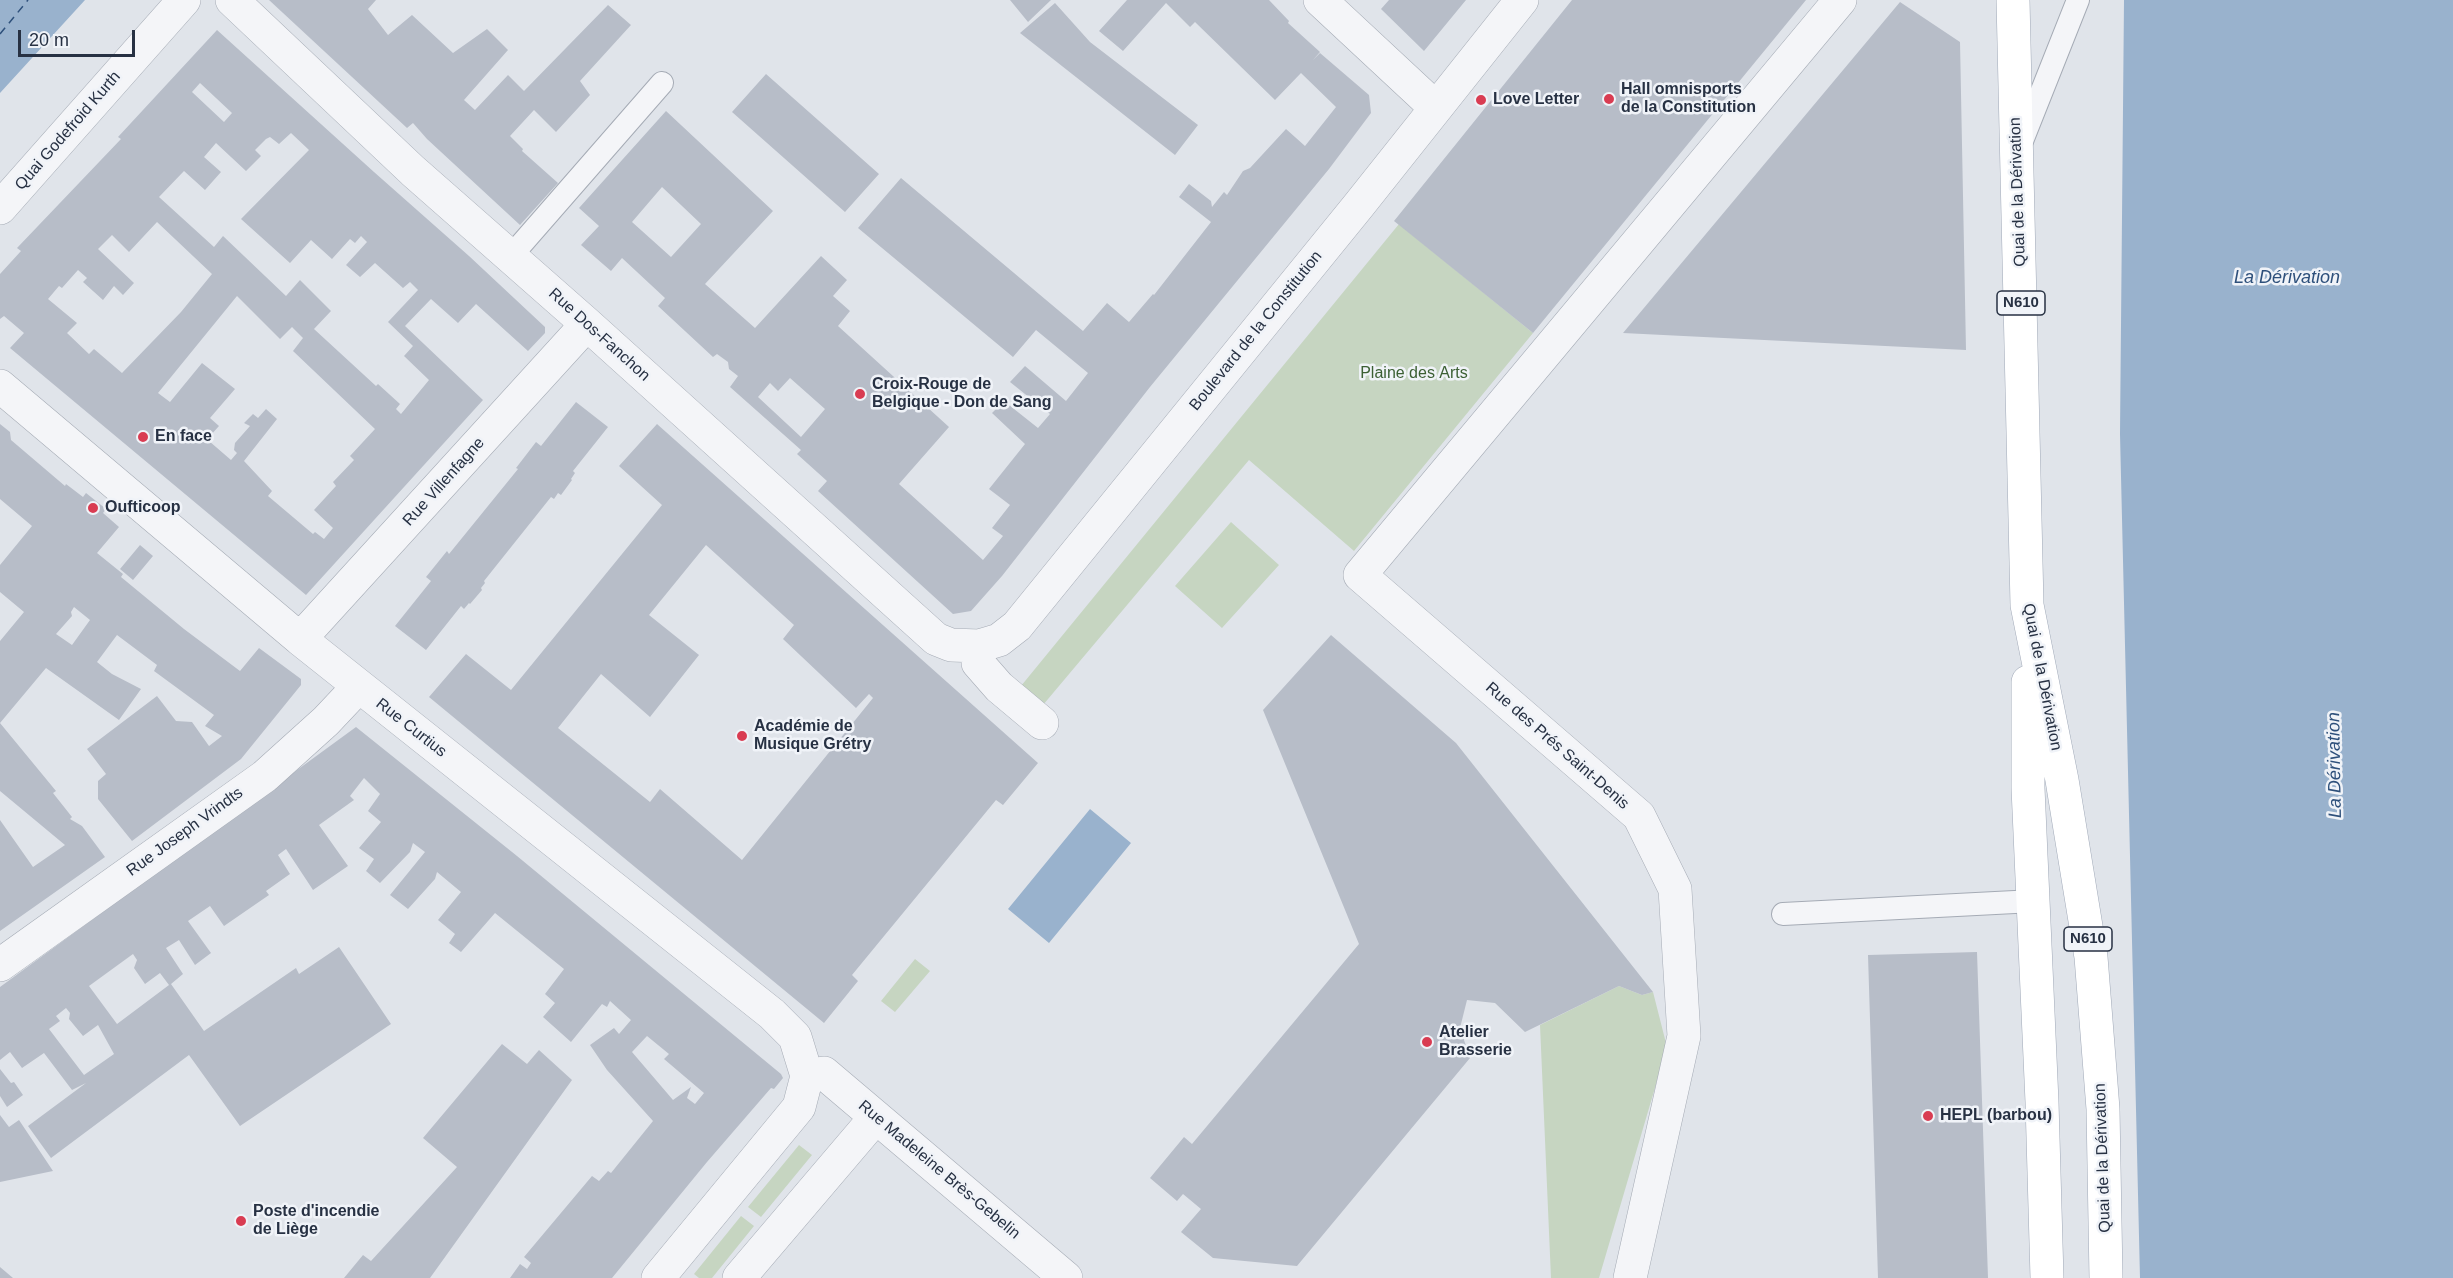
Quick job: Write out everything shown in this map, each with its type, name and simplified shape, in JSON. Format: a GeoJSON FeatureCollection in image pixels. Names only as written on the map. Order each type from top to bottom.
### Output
{"type":"FeatureCollection","features":[{"type":"Feature","properties":{"kind":"main road","name":"Quai de la Dérivation"},"geometry":{"type":"LineString","coordinates":[[2013,0],[2027,605],[2062,780],[2091,957],[2103,1109],[2106,1278]]}},
{"type":"Feature","properties":{"kind":"main road","name":"N610"},"geometry":{"type":"LineString","coordinates":[[2027,605],[2028,788],[2047,1278]]}},
{"type":"Feature","properties":{"kind":"street","name":"Quai Godefroid Kurth"},"geometry":{"type":"LineString","coordinates":[[0,208],[184,0]]}},
{"type":"Feature","properties":{"kind":"street","name":"Rue Dos-Fanchon"},"geometry":{"type":"LineString","coordinates":[[232,0],[413,171],[587,324],[936,639],[951,645],[979,646]]}},
{"type":"Feature","properties":{"kind":"street"},"geometry":{"type":"LineString","coordinates":[[1320,0],[1436,108]]}},
{"type":"Feature","properties":{"kind":"street","name":"Boulevard de la Constitution"},"geometry":{"type":"LineString","coordinates":[[979,646],[999,640],[1017,626],[1522,0]]}},
{"type":"Feature","properties":{"kind":"street","name":"Rue des Prés Saint-Denis"},"geometry":{"type":"LineString","coordinates":[[1630,1278],[1684,1036],[1675,889],[1639,816],[1360,575],[1840,0]]}},
{"type":"Feature","properties":{"kind":"street","name":"Rue Villenfagne"},"geometry":{"type":"LineString","coordinates":[[300,639],[587,324]]}},
{"type":"Feature","properties":{"kind":"street","name":"Rue Curtius"},"geometry":{"type":"LineString","coordinates":[[0,386],[359,687],[772,1014],[795,1036],[807,1076]]}},
{"type":"Feature","properties":{"kind":"street"},"geometry":{"type":"LineString","coordinates":[[979,646],[978,663],[999,687],[1042,723]]}},
{"type":"Feature","properties":{"kind":"street","name":"Rue Joseph Vrindts"},"geometry":{"type":"LineString","coordinates":[[0,965],[265,776],[326,721],[359,687]]}},
{"type":"Feature","properties":{"kind":"street","name":"Rue Madeleine Brès-Gebelin"},"geometry":{"type":"LineString","coordinates":[[807,1076],[824,1073],[1066,1278]]}},
{"type":"Feature","properties":{"kind":"street"},"geometry":{"type":"LineString","coordinates":[[658,1278],[799,1107],[807,1076]]}},
{"type":"Feature","properties":{"kind":"street"},"geometry":{"type":"LineString","coordinates":[[739,1278],[876,1117]]}},
{"type":"Feature","properties":{"kind":"lane"},"geometry":{"type":"LineString","coordinates":[[2016,156],[2078,5],[2078,0]]}},
{"type":"Feature","properties":{"kind":"lane"},"geometry":{"type":"LineString","coordinates":[[511,256],[662,83]]}},
{"type":"Feature","properties":{"kind":"lane"},"geometry":{"type":"LineString","coordinates":[[1783,914],[2034,901]]}},
{"type":"Feature","properties":{"kind":"green space","name":"Plaine des Arts"},"geometry":{"type":"Polygon","coordinates":[[[1399,224],[1533,333],[1354,551],[1249,460],[1043,705],[1021,686],[1399,224]]]}},
{"type":"Feature","properties":{"kind":"green space"},"geometry":{"type":"Polygon","coordinates":[[[1231,522],[1279,565],[1222,628],[1175,586],[1231,522]]]}},
{"type":"Feature","properties":{"kind":"green space"},"geometry":{"type":"Polygon","coordinates":[[[915,959],[930,971],[895,1012],[881,1001],[915,959]]]}},
{"type":"Feature","properties":{"kind":"green space"},"geometry":{"type":"Polygon","coordinates":[[[1619,986],[1642,995],[1653,992],[1667,1047],[1599,1278],[1551,1278],[1540,1025],[1619,986]]]}},
{"type":"Feature","properties":{"kind":"green space"},"geometry":{"type":"Polygon","coordinates":[[[799,1145],[812,1155],[761,1217],[748,1207],[799,1145]]]}},
{"type":"Feature","properties":{"kind":"green space"},"geometry":{"type":"Polygon","coordinates":[[[741,1216],[754,1226],[712,1278],[699,1278],[694,1274],[741,1216]]]}},
{"type":"Feature","properties":{"kind":"water"},"geometry":{"type":"Polygon","coordinates":[[[0,0],[85,0],[0,93],[0,0]]]}},
{"type":"Feature","properties":{"kind":"water","name":"La Dérivation"},"geometry":{"type":"Polygon","coordinates":[[[2124,0],[2453,0],[2453,1278],[2140,1278],[2120,434],[2124,0]]]}},
{"type":"Feature","properties":{"kind":"water"},"geometry":{"type":"Polygon","coordinates":[[[1090,809],[1131,843],[1049,943],[1008,909],[1090,809]]]}},
{"type":"Feature","properties":{"kind":"building"},"geometry":{"type":"Polygon","coordinates":[[[269,0],[376,0],[368,9],[388,35],[412,15],[453,53],[487,29],[508,50],[464,100],[475,110],[508,75],[524,91],[608,5],[631,25],[580,81],[590,95],[556,132],[534,110],[510,136],[523,149],[522,151],[558,183],[520,225],[427,139],[413,123],[407,128],[269,0]]]}},
{"type":"Feature","properties":{"kind":"building"},"geometry":{"type":"Polygon","coordinates":[[[1010,0],[1051,0],[1028,22],[1010,0]]]}},
{"type":"Feature","properties":{"kind":"building"},"geometry":{"type":"Polygon","coordinates":[[[1127,0],[1269,0],[1289,21],[1288,23],[1320,52],[1313,60],[1320,53],[1369,95],[1371,113],[1329,169],[1150,387],[1002,576],[971,611],[953,614],[818,491],[827,481],[797,454],[801,450],[730,387],[738,376],[729,369],[728,362],[717,354],[713,357],[658,306],[665,298],[622,258],[611,271],[581,245],[599,226],[579,208],[666,111],[773,211],[705,284],[755,328],[821,256],[847,280],[833,296],[850,311],[838,326],[949,427],[899,484],[983,560],[1003,536],[992,528],[1010,505],[989,489],[1025,444],[992,413],[1004,401],[1038,428],[1050,414],[1010,382],[1025,366],[1066,401],[1088,373],[1036,330],[1013,357],[858,228],[901,178],[1083,331],[1107,303],[1129,322],[1154,295],[1211,222],[1179,197],[1189,184],[1211,201],[1212,207],[1224,192],[1227,195],[1243,171],[1250,168],[1286,129],[1305,146],[1336,107],[1301,73],[1275,100],[1195,22],[1190,27],[1166,3],[1123,51],[1099,31],[1127,0]],[[662,187],[632,222],[671,257],[701,224],[662,187]],[[790,378],[778,391],[770,383],[758,397],[801,437],[825,409],[790,378]]]}},
{"type":"Feature","properties":{"kind":"building"},"geometry":{"type":"Polygon","coordinates":[[[1389,0],[1466,0],[1424,51],[1381,9],[1389,0]]]}},
{"type":"Feature","properties":{"kind":"building","name":"Hall omnisports de la Constitution"},"geometry":{"type":"Polygon","coordinates":[[[1572,0],[1806,0],[1533,333],[1394,221],[1572,0]]]}},
{"type":"Feature","properties":{"kind":"building"},"geometry":{"type":"Polygon","coordinates":[[[1900,2],[1960,42],[1966,350],[1623,333],[1900,2]]]}},
{"type":"Feature","properties":{"kind":"building"},"geometry":{"type":"Polygon","coordinates":[[[1055,3],[1090,42],[1198,125],[1175,155],[1020,33],[1055,3]]]}},
{"type":"Feature","properties":{"kind":"building"},"geometry":{"type":"Polygon","coordinates":[[[217,30],[545,327],[545,333],[528,351],[476,304],[458,323],[431,299],[405,326],[483,400],[306,595],[10,348],[24,333],[4,316],[0,319],[0,274],[21,251],[17,248],[121,139],[118,137],[217,30]],[[200,83],[192,92],[224,122],[232,113],[200,83]],[[291,133],[279,144],[270,137],[266,139],[255,150],[261,156],[246,171],[216,143],[204,157],[221,172],[205,190],[184,171],[159,197],[214,247],[223,236],[286,296],[300,280],[331,311],[314,329],[376,386],[378,384],[400,404],[396,409],[401,414],[429,380],[404,356],[413,346],[388,322],[418,290],[410,282],[403,288],[375,263],[360,277],[346,265],[367,242],[361,236],[355,243],[350,239],[332,259],[311,240],[290,263],[241,219],[309,150],[291,133]],[[157,222],[129,252],[112,235],[98,249],[134,283],[123,295],[114,286],[103,300],[83,282],[87,278],[78,270],[62,288],[59,286],[48,299],[77,323],[67,333],[89,354],[94,349],[122,373],[181,312],[212,274],[157,222]],[[237,296],[158,393],[170,402],[202,363],[235,389],[210,418],[219,426],[210,436],[209,441],[231,460],[237,453],[234,450],[235,443],[250,426],[244,423],[253,414],[258,418],[266,409],[277,419],[244,461],[272,491],[268,496],[313,534],[315,532],[324,539],[333,528],[314,510],[336,486],[333,482],[354,460],[350,456],[375,429],[293,351],[303,338],[292,327],[280,339],[237,296]]]}},
{"type":"Feature","properties":{"kind":"building"},"geometry":{"type":"Polygon","coordinates":[[[766,74],[879,174],[845,212],[732,112],[766,74]]]}},
{"type":"Feature","properties":{"kind":"building"},"geometry":{"type":"Polygon","coordinates":[[[576,402],[608,427],[573,471],[575,473],[572,480],[561,495],[558,493],[554,499],[551,497],[484,581],[482,590],[464,609],[461,606],[426,650],[395,626],[431,581],[426,577],[447,551],[449,554],[518,469],[516,468],[536,442],[541,446],[576,402]]]}},
{"type":"Feature","properties":{"kind":"building"},"geometry":{"type":"Polygon","coordinates":[[[0,424],[10,432],[11,440],[65,486],[66,484],[83,497],[86,493],[106,509],[103,513],[119,527],[97,553],[123,574],[121,577],[240,671],[259,648],[301,679],[301,685],[241,759],[132,841],[98,799],[98,781],[106,774],[87,749],[157,696],[176,721],[192,722],[209,746],[222,736],[205,726],[214,715],[154,671],[157,665],[117,635],[97,662],[112,674],[141,689],[119,720],[46,668],[0,723],[0,641],[24,612],[0,592],[0,565],[32,526],[0,499],[0,424]],[[74,607],[71,612],[72,616],[56,634],[72,645],[90,620],[74,607]]]}},
{"type":"Feature","properties":{"kind":"building","name":"Académie de Musique Grétry"},"geometry":{"type":"Polygon","coordinates":[[[657,424],[1038,763],[1003,805],[996,800],[852,975],[858,981],[824,1023],[429,697],[466,654],[511,690],[662,505],[619,466],[657,424]],[[706,545],[649,615],[699,655],[650,717],[601,674],[558,728],[650,802],[660,789],[742,860],[873,698],[869,694],[856,708],[783,639],[794,625],[706,545]]]}},
{"type":"Feature","properties":{"kind":"building"},"geometry":{"type":"Polygon","coordinates":[[[140,545],[153,556],[133,580],[120,569],[140,545]]]}},
{"type":"Feature","properties":{"kind":"building"},"geometry":{"type":"Polygon","coordinates":[[[1331,635],[1456,743],[1653,992],[1642,995],[1619,986],[1525,1032],[1495,1003],[1467,1000],[1460,1028],[1470,1058],[1297,1266],[1213,1258],[1181,1232],[1201,1209],[1183,1194],[1177,1201],[1150,1178],[1184,1137],[1192,1144],[1359,944],[1263,710],[1331,635]]]}},
{"type":"Feature","properties":{"kind":"building"},"geometry":{"type":"Polygon","coordinates":[[[0,723],[56,791],[53,793],[72,817],[70,819],[82,826],[105,857],[0,931],[0,820],[33,867],[65,845],[0,791],[0,723]]]}},
{"type":"Feature","properties":{"kind":"building"},"geometry":{"type":"Polygon","coordinates":[[[356,727],[517,856],[783,1078],[774,1089],[771,1088],[707,1162],[612,1278],[510,1278],[520,1264],[527,1269],[531,1263],[524,1257],[592,1176],[599,1181],[608,1171],[611,1173],[653,1121],[607,1070],[590,1045],[614,1028],[619,1034],[631,1020],[610,1001],[607,1007],[602,1004],[571,1042],[543,1017],[555,1003],[545,994],[564,969],[495,913],[461,952],[449,943],[455,934],[438,920],[461,892],[437,872],[435,879],[408,909],[390,895],[425,852],[413,843],[410,852],[380,883],[366,871],[374,859],[359,848],[381,822],[368,811],[380,794],[364,778],[350,796],[354,800],[319,825],[348,866],[313,890],[286,849],[278,855],[290,874],[266,891],[269,895],[224,926],[210,906],[188,921],[211,953],[195,965],[179,940],[166,948],[183,974],[171,984],[204,1031],[296,968],[299,974],[339,947],[391,1024],[240,1126],[189,1055],[51,1158],[28,1126],[86,1083],[72,1090],[44,1053],[22,1068],[10,1052],[0,1060],[0,987],[356,727]],[[133,954],[89,986],[117,1024],[169,985],[160,973],[145,984],[134,968],[137,960],[133,954]],[[66,1008],[56,1016],[60,1021],[49,1029],[84,1075],[114,1054],[98,1025],[83,1036],[69,1019],[70,1013],[66,1008]],[[647,1036],[632,1052],[673,1100],[691,1087],[687,1098],[695,1104],[704,1093],[664,1059],[669,1054],[647,1036]]]}},
{"type":"Feature","properties":{"kind":"building","name":"HEPL (barbou)"},"geometry":{"type":"Polygon","coordinates":[[[1977,952],[1988,1278],[1878,1278],[1868,955],[1977,952]]]}},
{"type":"Feature","properties":{"kind":"building"},"geometry":{"type":"Polygon","coordinates":[[[502,1044],[527,1064],[539,1050],[572,1080],[430,1278],[344,1278],[363,1255],[371,1261],[457,1167],[423,1138],[502,1044]]]}},
{"type":"Feature","properties":{"kind":"building"},"geometry":{"type":"Polygon","coordinates":[[[0,1069],[11,1083],[14,1082],[23,1095],[7,1107],[0,1096],[0,1069]]]}},
{"type":"Feature","properties":{"kind":"building"},"geometry":{"type":"Polygon","coordinates":[[[0,1115],[9,1127],[19,1120],[53,1171],[0,1182],[0,1115]]]}},
{"type":"Feature","properties":{"kind":"building"},"geometry":{"type":"Polygon","coordinates":[[[0,1267],[13,1278],[0,1278],[0,1267]]]}},
{"type":"Feature","properties":{"kind":"ferry route"},"geometry":{"type":"LineString","coordinates":[[0,34],[28,0]]}},
{"type":"Feature","properties":{"kind":"place","name":"Hall omnisports de la Constitution"},"geometry":{"type":"Point","coordinates":[1609,99]}},
{"type":"Feature","properties":{"kind":"place","name":"Love Letter"},"geometry":{"type":"Point","coordinates":[1481,100]}},
{"type":"Feature","properties":{"kind":"place","name":"Croix-Rouge de Belgique - Don de Sang"},"geometry":{"type":"Point","coordinates":[860,394]}},
{"type":"Feature","properties":{"kind":"place","name":"En face"},"geometry":{"type":"Point","coordinates":[143,437]}},
{"type":"Feature","properties":{"kind":"place","name":"Oufticoop"},"geometry":{"type":"Point","coordinates":[93,508]}},
{"type":"Feature","properties":{"kind":"place","name":"Académie de Musique Grétry"},"geometry":{"type":"Point","coordinates":[742,736]}},
{"type":"Feature","properties":{"kind":"place","name":"Atelier Brasserie"},"geometry":{"type":"Point","coordinates":[1427,1042]}},
{"type":"Feature","properties":{"kind":"place","name":"HEPL (barbou)"},"geometry":{"type":"Point","coordinates":[1928,1116]}},
{"type":"Feature","properties":{"kind":"place","name":"Poste d'incendie de Liège"},"geometry":{"type":"Point","coordinates":[241,1221]}}]}
